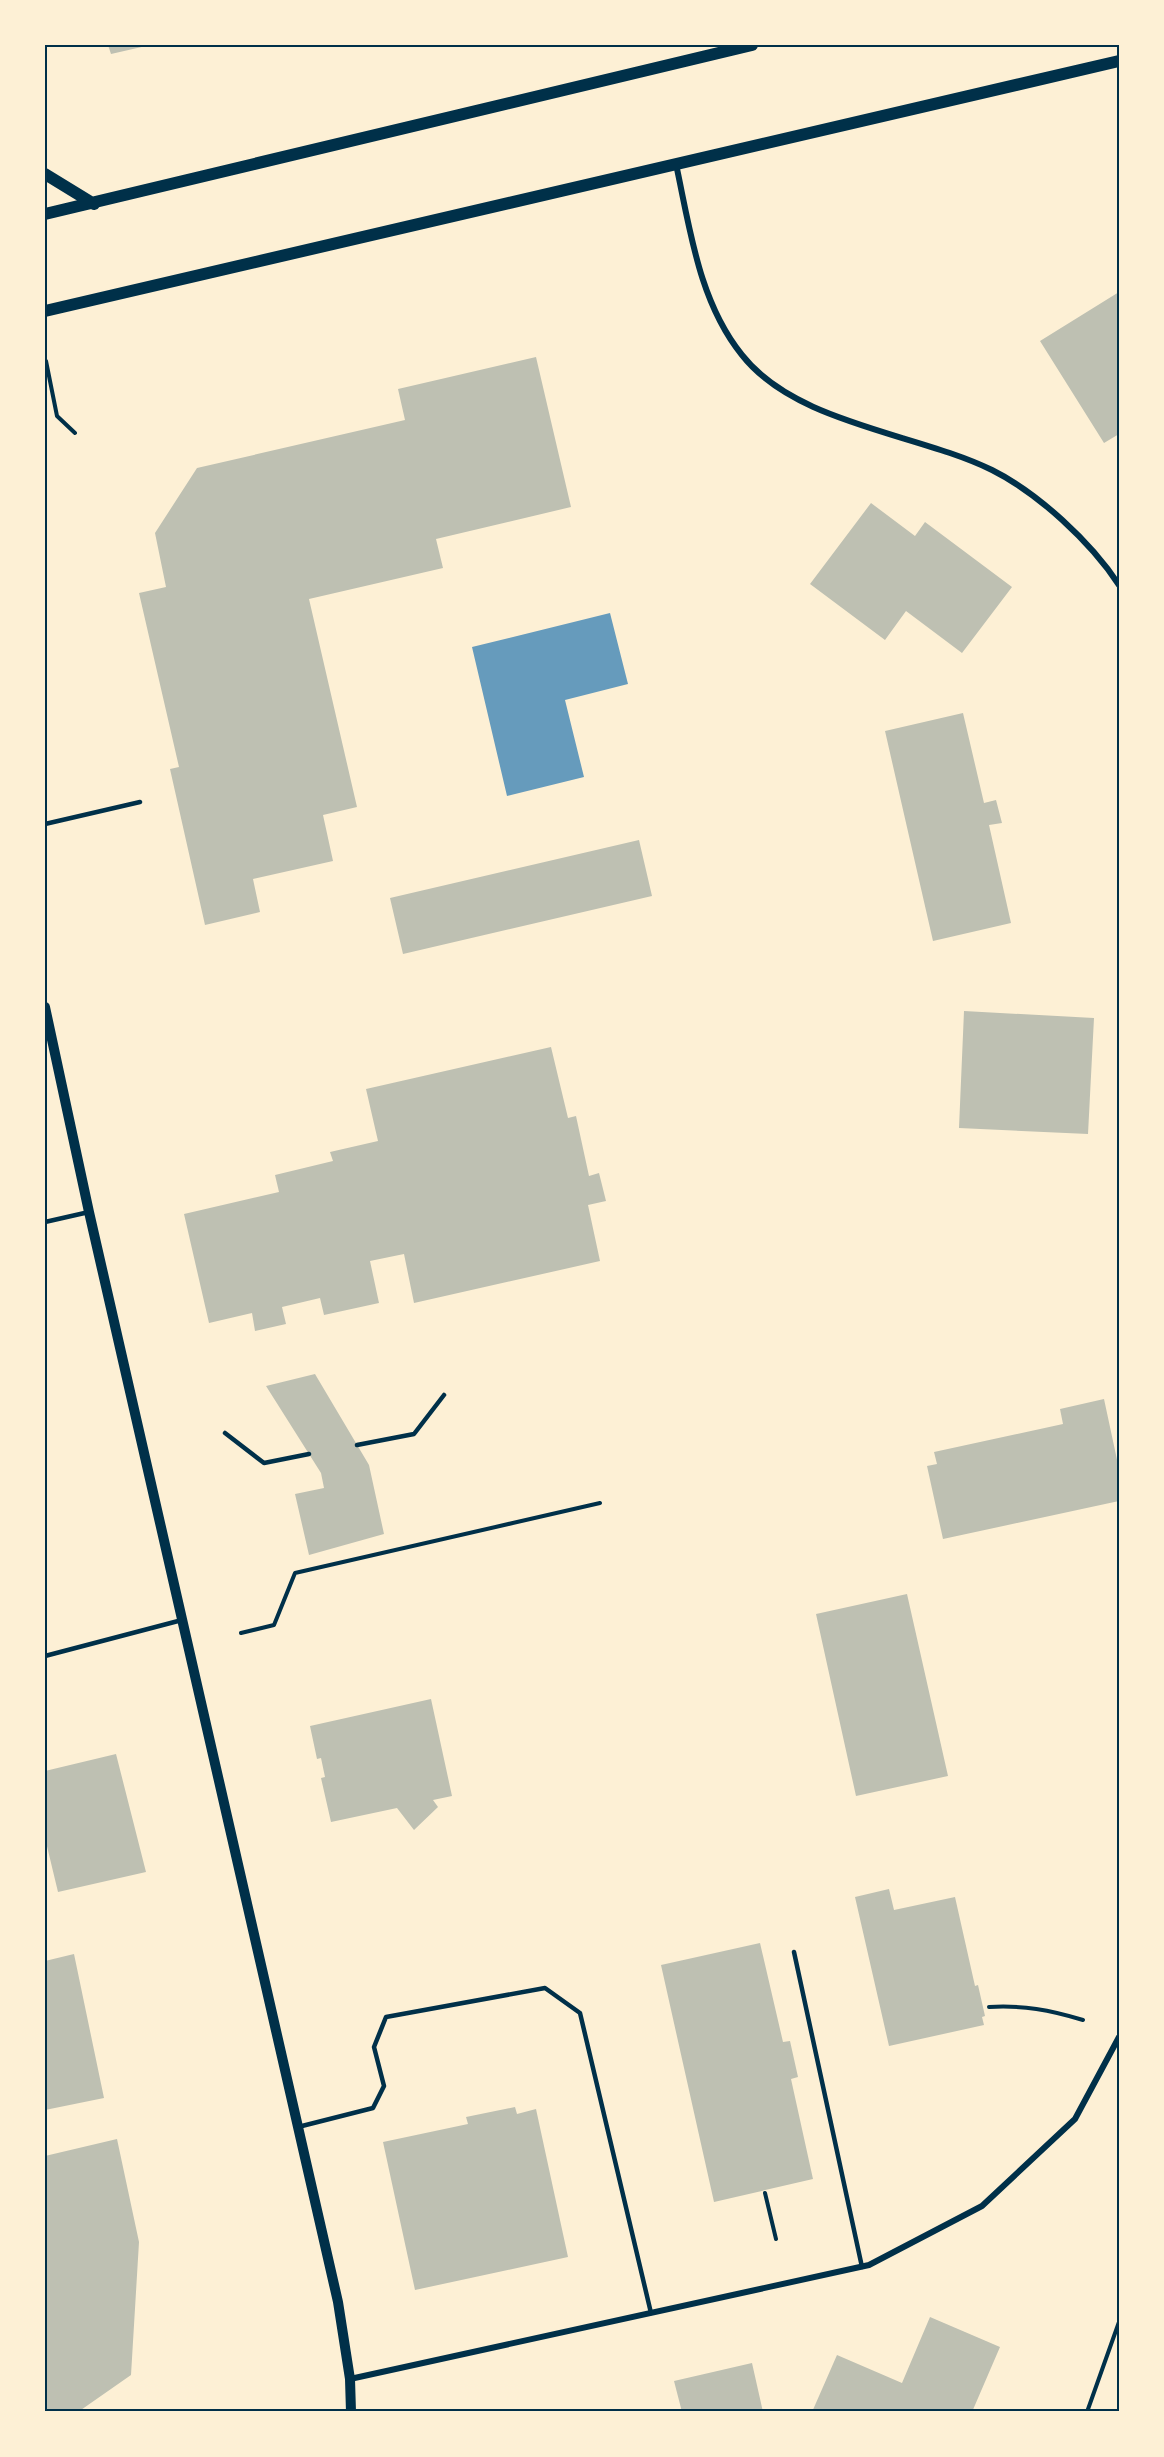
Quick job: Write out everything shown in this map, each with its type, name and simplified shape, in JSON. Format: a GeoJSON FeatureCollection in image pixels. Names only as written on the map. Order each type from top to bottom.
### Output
{"type":"FeatureCollection","features":[{"type":"Feature","properties":{"kind":"main road"},"geometry":{"type":"LineString","coordinates":[[45,214],[752,45]]}},
{"type":"Feature","properties":{"kind":"main road"},"geometry":{"type":"LineString","coordinates":[[45,310],[1119,62]]}},
{"type":"Feature","properties":{"kind":"main road"},"geometry":{"type":"LineString","coordinates":[[45,174],[94,204]]}},
{"type":"Feature","properties":{"kind":"street"},"geometry":{"type":"LineString","coordinates":[[675,163],[704,288],[725,331],[759,374],[799,400],[885,433],[993,470],[1068,526],[1099,557],[1119,585]]}},
{"type":"Feature","properties":{"kind":"street"},"geometry":{"type":"LineString","coordinates":[[45,1007],[89,1212],[338,2302],[350,2379],[351,2412]]}},
{"type":"Feature","properties":{"kind":"street"},"geometry":{"type":"LineString","coordinates":[[350,2379],[862,2267],[982,2206],[1075,2119],[1119,2037]]}},
{"type":"Feature","properties":{"kind":"lane"},"geometry":{"type":"LineString","coordinates":[[45,824],[140,802]]}},
{"type":"Feature","properties":{"kind":"lane"},"geometry":{"type":"LineString","coordinates":[[45,1222],[89,1212]]}},
{"type":"Feature","properties":{"kind":"lane"},"geometry":{"type":"LineString","coordinates":[[357,1445],[414,1434],[444,1395]]}},
{"type":"Feature","properties":{"kind":"lane"},"geometry":{"type":"LineString","coordinates":[[225,1433],[264,1463],[309,1454]]}},
{"type":"Feature","properties":{"kind":"lane"},"geometry":{"type":"LineString","coordinates":[[45,1656],[183,1620]]}},
{"type":"Feature","properties":{"kind":"lane"},"geometry":{"type":"LineString","coordinates":[[794,1952],[862,2267]]}},
{"type":"Feature","properties":{"kind":"lane"},"geometry":{"type":"LineString","coordinates":[[298,2127],[373,2108],[384,2086],[374,2047],[386,2017],[545,1988],[580,2013],[651,2313]]}},
{"type":"Feature","properties":{"kind":"path"},"geometry":{"type":"LineString","coordinates":[[46,361],[57,416],[75,433]]}},
{"type":"Feature","properties":{"kind":"path"},"geometry":{"type":"LineString","coordinates":[[241,1633],[274,1625],[295,1573],[600,1503]]}},
{"type":"Feature","properties":{"kind":"path"},"geometry":{"type":"LineString","coordinates":[[989,2007],[1020,2005],[1045,2008],[1083,2020]]}},
{"type":"Feature","properties":{"kind":"path"},"geometry":{"type":"LineString","coordinates":[[765,2193],[776,2239]]}},
{"type":"Feature","properties":{"kind":"path"},"geometry":{"type":"LineString","coordinates":[[1088,2412],[1119,2322]]}},
{"type":"Feature","properties":{"kind":"water"},"geometry":{"type":"Polygon","coordinates":[[[610,613],[628,684],[565,700],[584,777],[507,796],[472,647],[610,613]]]}},
{"type":"Feature","properties":{"kind":"building"},"geometry":{"type":"Polygon","coordinates":[[[108,45],[145,45],[146,46],[111,54],[108,45]]]}},
{"type":"Feature","properties":{"kind":"building"},"geometry":{"type":"Polygon","coordinates":[[[1119,292],[1119,434],[1104,443],[1040,341],[1119,292]]]}},
{"type":"Feature","properties":{"kind":"building"},"geometry":{"type":"Polygon","coordinates":[[[536,357],[571,507],[436,539],[443,568],[309,599],[357,807],[323,815],[333,861],[253,879],[260,912],[205,925],[170,769],[179,767],[139,593],[166,587],[155,533],[197,468],[405,420],[398,389],[536,357]]]}},
{"type":"Feature","properties":{"kind":"building"},"geometry":{"type":"Polygon","coordinates":[[[871,503],[915,536],[925,522],[1012,587],[962,653],[906,611],[885,640],[810,584],[871,503]]]}},
{"type":"Feature","properties":{"kind":"building"},"geometry":{"type":"Polygon","coordinates":[[[963,713],[984,803],[996,800],[1002,823],[989,825],[1011,923],[933,941],[885,731],[963,713]]]}},
{"type":"Feature","properties":{"kind":"building"},"geometry":{"type":"Polygon","coordinates":[[[639,840],[652,896],[403,954],[390,898],[639,840]]]}},
{"type":"Feature","properties":{"kind":"building"},"geometry":{"type":"Polygon","coordinates":[[[964,1011],[1094,1018],[1088,1134],[959,1128],[964,1011]]]}},
{"type":"Feature","properties":{"kind":"building"},"geometry":{"type":"Polygon","coordinates":[[[551,1047],[568,1118],[576,1116],[589,1176],[599,1173],[606,1201],[588,1205],[600,1261],[414,1303],[404,1254],[370,1261],[379,1303],[324,1315],[320,1298],[282,1307],[286,1324],[255,1331],[252,1313],[209,1323],[184,1214],[279,1192],[275,1175],[333,1161],[330,1152],[378,1141],[366,1089],[551,1047]]]}},
{"type":"Feature","properties":{"kind":"building"},"geometry":{"type":"Polygon","coordinates":[[[315,1374],[369,1465],[384,1534],[309,1555],[295,1494],[324,1488],[321,1473],[266,1386],[315,1374]]]}},
{"type":"Feature","properties":{"kind":"building"},"geometry":{"type":"Polygon","coordinates":[[[1104,1399],[1119,1469],[1119,1501],[943,1539],[927,1466],[937,1464],[934,1452],[1063,1424],[1060,1409],[1104,1399]]]}},
{"type":"Feature","properties":{"kind":"building"},"geometry":{"type":"Polygon","coordinates":[[[907,1594],[948,1776],[856,1796],[816,1614],[907,1594]]]}},
{"type":"Feature","properties":{"kind":"building"},"geometry":{"type":"Polygon","coordinates":[[[431,1699],[452,1796],[433,1800],[438,1807],[414,1830],[397,1808],[331,1822],[321,1778],[325,1777],[321,1758],[317,1759],[310,1726],[431,1699]]]}},
{"type":"Feature","properties":{"kind":"building"},"geometry":{"type":"Polygon","coordinates":[[[116,1754],[146,1872],[58,1892],[45,1838],[45,1771],[116,1754]]]}},
{"type":"Feature","properties":{"kind":"building"},"geometry":{"type":"Polygon","coordinates":[[[889,1889],[894,1910],[955,1897],[975,1986],[978,1985],[985,2016],[982,2017],[984,2025],[889,2046],[855,1897],[889,1889]]]}},
{"type":"Feature","properties":{"kind":"building"},"geometry":{"type":"Polygon","coordinates":[[[760,1943],[783,2042],[790,2041],[798,2077],[791,2079],[813,2179],[714,2202],[661,1965],[760,1943]]]}},
{"type":"Feature","properties":{"kind":"building"},"geometry":{"type":"Polygon","coordinates":[[[74,1954],[104,2098],[45,2110],[45,1961],[74,1954]]]}},
{"type":"Feature","properties":{"kind":"building"},"geometry":{"type":"Polygon","coordinates":[[[515,2107],[517,2114],[536,2109],[568,2257],[415,2290],[383,2142],[468,2124],[466,2117],[515,2107]]]}},
{"type":"Feature","properties":{"kind":"building"},"geometry":{"type":"Polygon","coordinates":[[[117,2139],[139,2242],[131,2375],[78,2412],[45,2412],[45,2156],[117,2139]]]}},
{"type":"Feature","properties":{"kind":"building"},"geometry":{"type":"Polygon","coordinates":[[[930,2317],[1000,2347],[972,2412],[812,2412],[837,2355],[902,2383],[930,2317]]]}},
{"type":"Feature","properties":{"kind":"building"},"geometry":{"type":"Polygon","coordinates":[[[752,2363],[763,2412],[682,2412],[674,2381],[752,2363]]]}}]}
